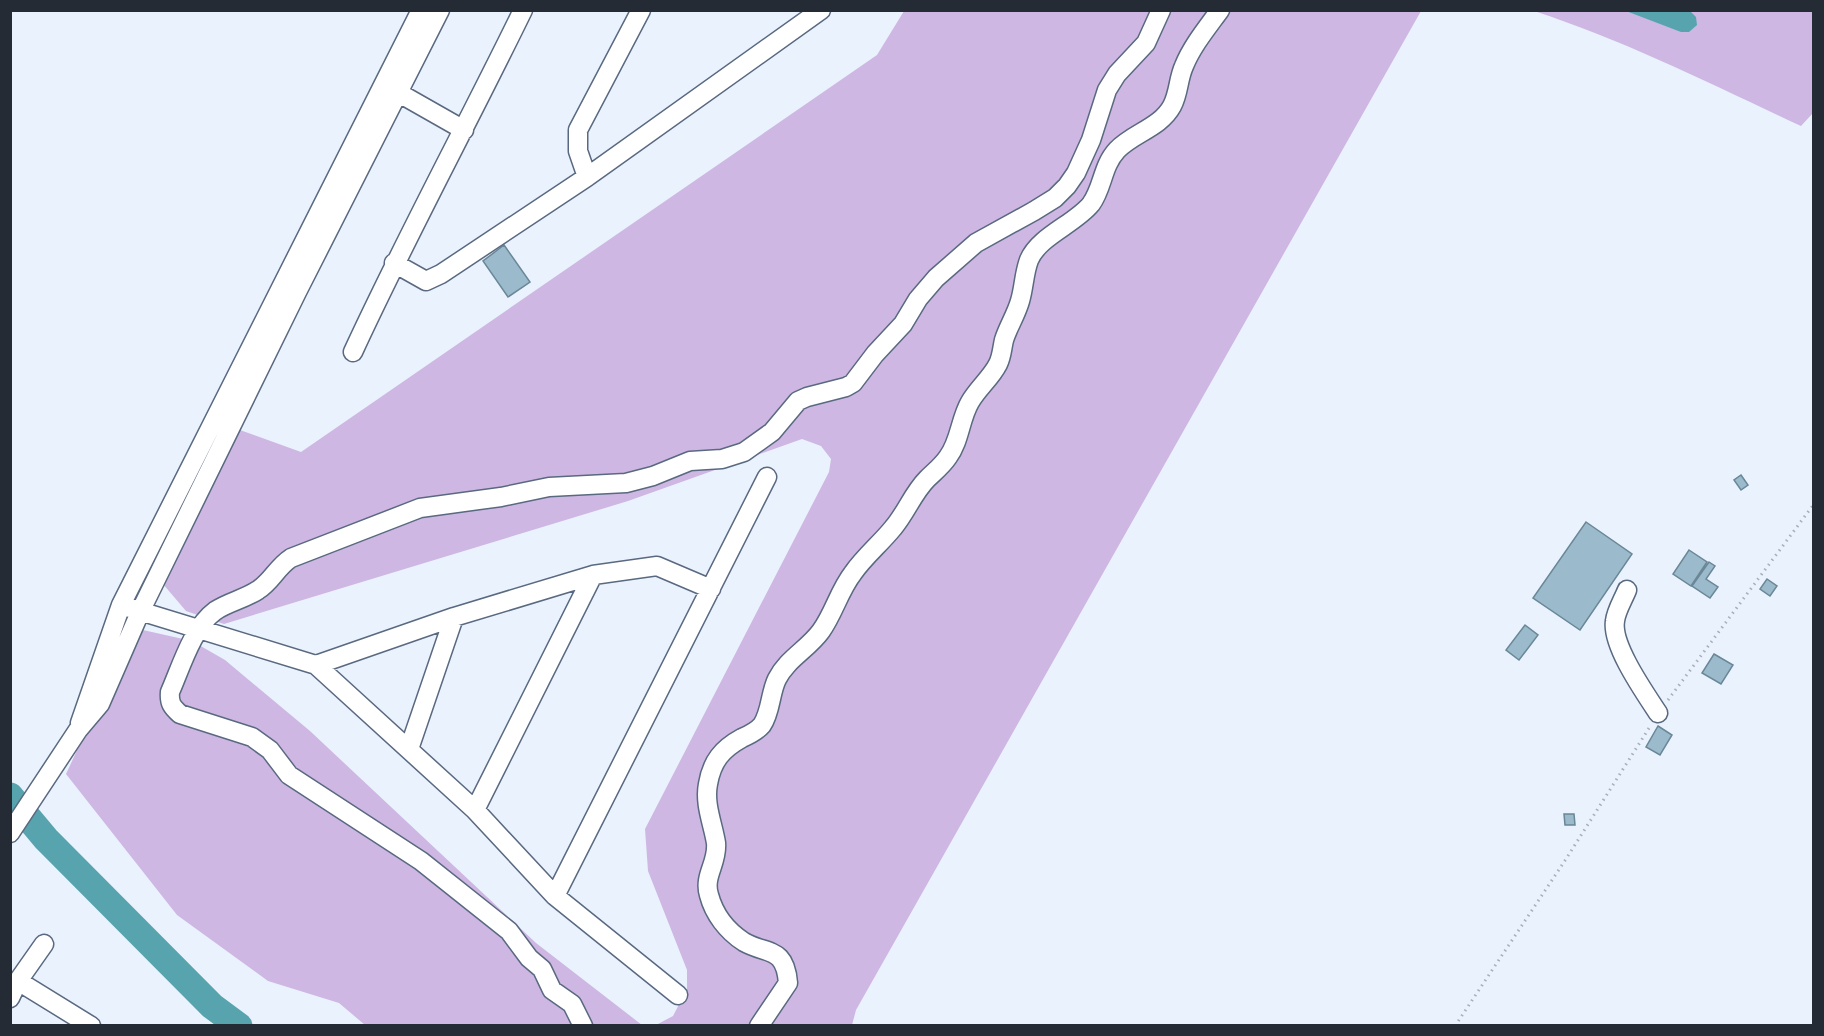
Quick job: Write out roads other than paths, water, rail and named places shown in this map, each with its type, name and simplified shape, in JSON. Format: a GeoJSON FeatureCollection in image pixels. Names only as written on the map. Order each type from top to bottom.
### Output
{"type":"FeatureCollection","features":[{"type":"Feature","properties":{"kind":"street"},"geometry":{"type":"LineString","coordinates":[[10,833],[78,730],[100,704],[141,610],[297,292],[391,89],[421,10]]}},
{"type":"Feature","properties":{"kind":"street"},"geometry":{"type":"LineString","coordinates":[[78,730],[121,605],[391,89],[440,10]]}},
{"type":"Feature","properties":{"kind":"street"},"geometry":{"type":"LineString","coordinates":[[352,352],[394,263],[464,130],[522,10]]}},
{"type":"Feature","properties":{"kind":"street"},"geometry":{"type":"LineString","coordinates":[[587,177],[578,151],[578,130],[641,10]]}},
{"type":"Feature","properties":{"kind":"street"},"geometry":{"type":"LineString","coordinates":[[394,263],[426,282],[441,274],[587,177],[821,10]]}},
{"type":"Feature","properties":{"kind":"street"},"geometry":{"type":"LineString","coordinates":[[583,1026],[572,1004],[552,990],[542,969],[529,957],[509,931],[421,861],[288,775],[270,750],[252,737],[206,721],[190,718],[175,710],[169,700],[170,693],[199,628],[214,612],[267,584],[278,567],[291,558],[420,508],[549,487],[626,483],[653,476],[690,461],[734,457],[772,432],[798,401],[853,383],[875,354],[899,329],[923,292],[936,278],[976,243],[1055,198],[1067,186],[1076,173],[1091,140],[1107,90],[1117,74],[1146,43],[1161,10]]}},
{"type":"Feature","properties":{"kind":"street"},"geometry":{"type":"LineString","coordinates":[[759,1026],[788,983],[788,977],[779,957],[770,950],[746,943],[728,928],[715,912],[709,896],[707,878],[716,859],[716,845],[707,801],[708,784],[717,759],[727,747],[761,725],[765,719],[776,680],[785,666],[813,641],[823,628],[850,576],[895,526],[925,480],[950,456],[968,404],[978,388],[994,372],[1001,359],[1004,341],[1019,303],[1029,260],[1038,246],[1090,204],[1097,194],[1109,159],[1119,148],[1166,116],[1178,94],[1183,68],[1192,50],[1220,10]]}},
{"type":"Feature","properties":{"kind":"street"},"geometry":{"type":"LineString","coordinates":[[391,89],[464,130]]}},
{"type":"Feature","properties":{"kind":"street"},"geometry":{"type":"LineString","coordinates":[[555,896],[767,477]]}},
{"type":"Feature","properties":{"kind":"street"},"geometry":{"type":"LineString","coordinates":[[316,665],[454,617],[593,575],[657,566],[711,590]]}},
{"type":"Feature","properties":{"kind":"street"},"geometry":{"type":"LineString","coordinates":[[476,810],[593,575]]}},
{"type":"Feature","properties":{"kind":"street"},"geometry":{"type":"LineString","coordinates":[[1627,590],[1614,622],[1620,647],[1630,670],[1658,713]]}},
{"type":"Feature","properties":{"kind":"street"},"geometry":{"type":"LineString","coordinates":[[121,605],[316,665],[476,810],[555,896],[678,995]]}},
{"type":"Feature","properties":{"kind":"street"},"geometry":{"type":"LineString","coordinates":[[409,749],[454,617]]}},
{"type":"Feature","properties":{"kind":"street"},"geometry":{"type":"LineString","coordinates":[[44,944],[14,989],[91,1026]]}},
{"type":"Feature","properties":{"kind":"water"},"geometry":{"type":"Polygon","coordinates":[[[1626,11],[1690,11],[1696,17],[1697,25],[1689,32],[1681,32],[1626,11]]]}},
{"type":"Feature","properties":{"kind":"waterway"},"geometry":{"type":"LineString","coordinates":[[10,796],[46,839],[212,1006],[239,1026]]}}]}
